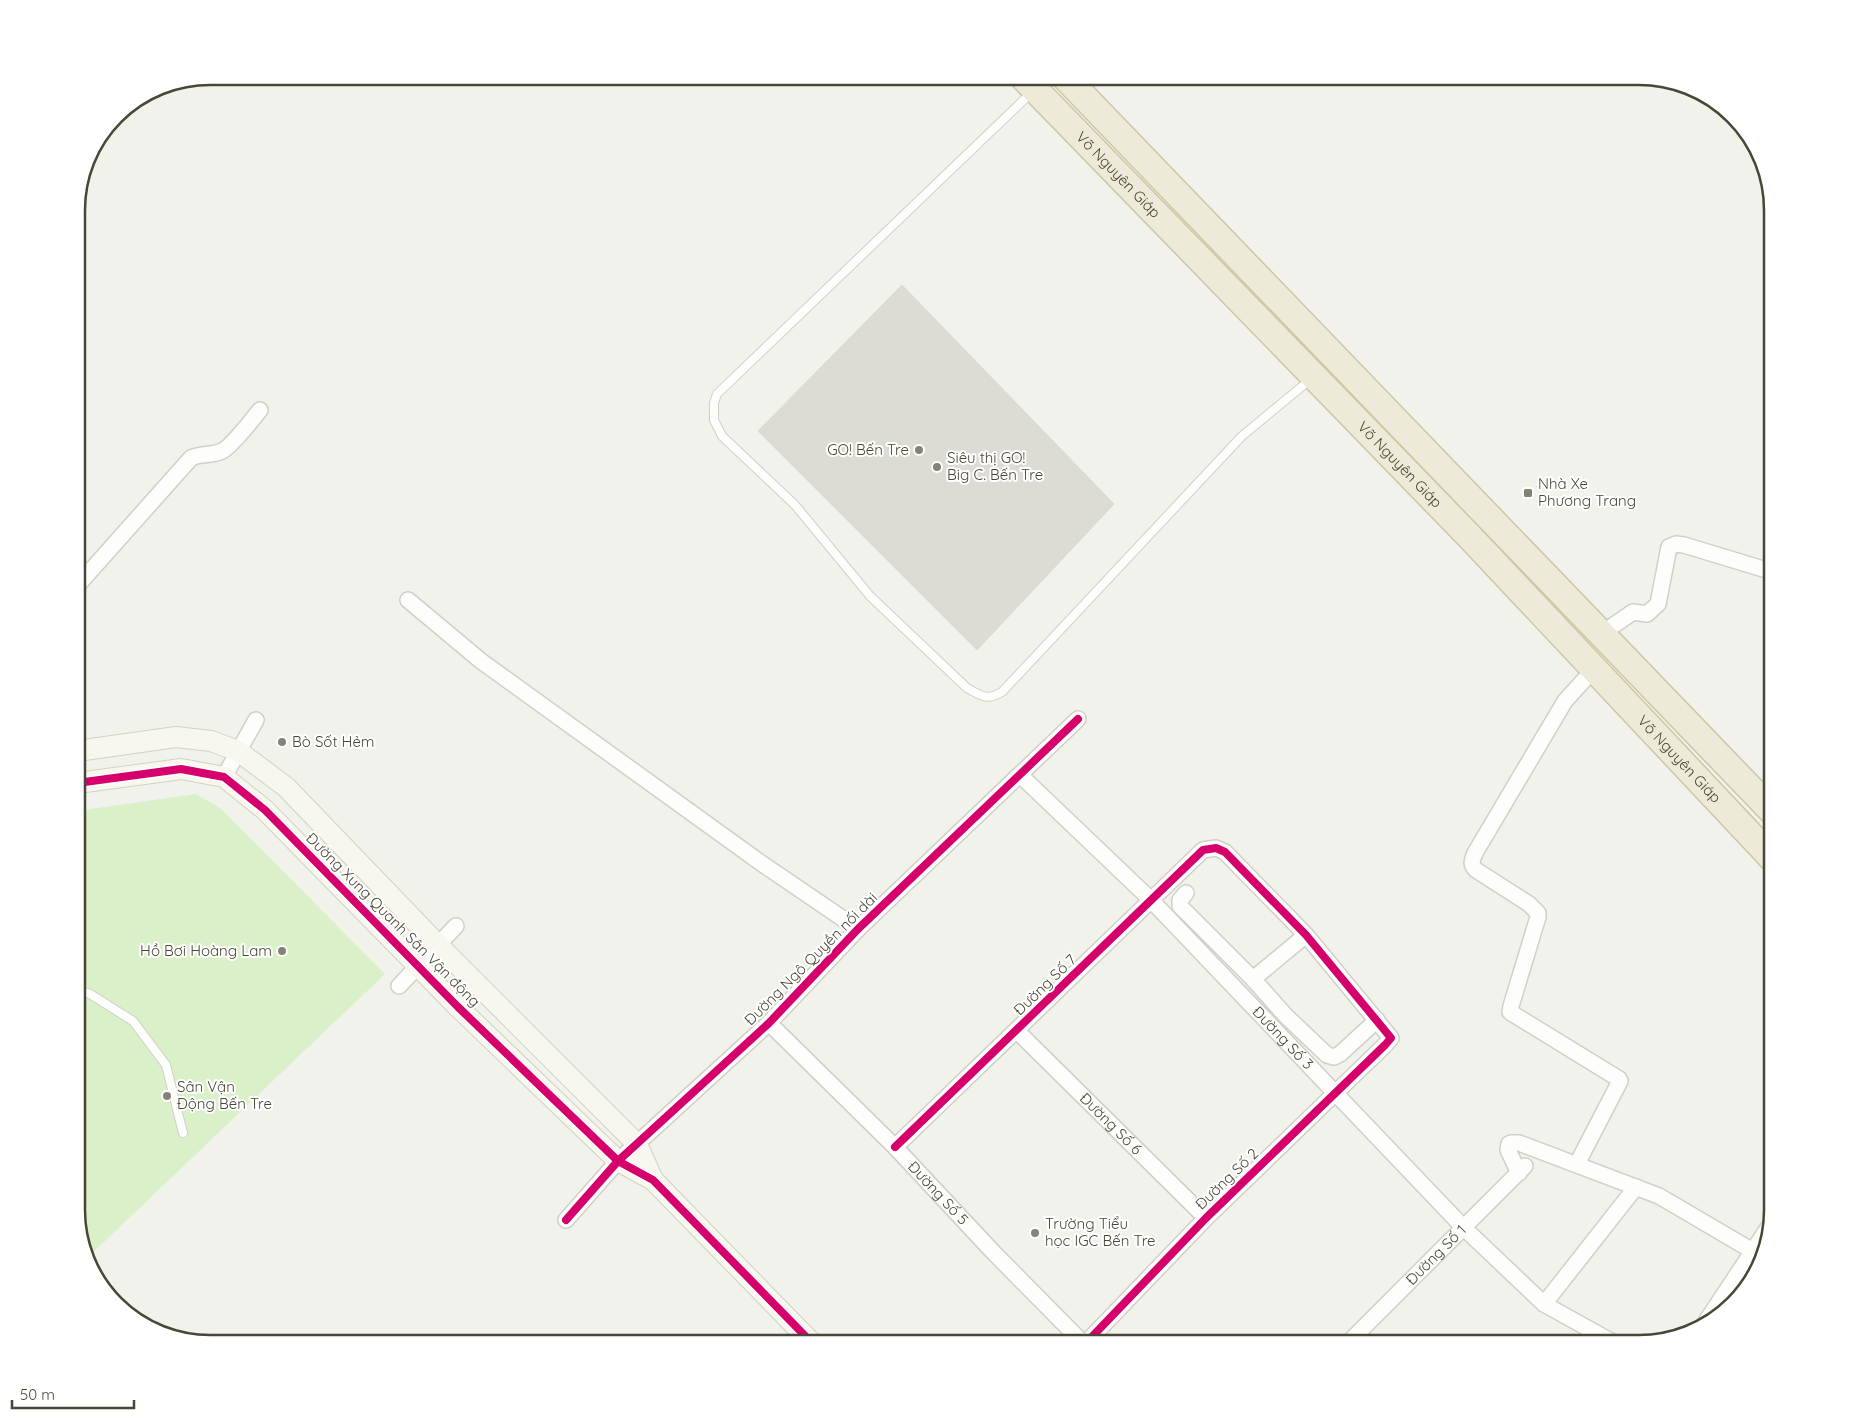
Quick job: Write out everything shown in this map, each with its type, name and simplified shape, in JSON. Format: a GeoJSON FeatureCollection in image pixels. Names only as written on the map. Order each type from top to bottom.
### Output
{"type":"FeatureCollection","features":[{"type":"Feature","properties":{"kind":"highway","name":"Võ Nguyên Giáp"},"geometry":{"type":"LineString","coordinates":[[1031,85],[1469,536],[1764,849]]}},
{"type":"Feature","properties":{"kind":"highway","name":"Võ Nguyên Giáp"},"geometry":{"type":"LineString","coordinates":[[1073,85],[1764,803]]}},
{"type":"Feature","properties":{"kind":"highway"},"geometry":{"type":"LineString","coordinates":[[1469,536],[1488,518]]}},
{"type":"Feature","properties":{"kind":"street"},"geometry":{"type":"LineString","coordinates":[[85,576],[191,458],[198,455],[215,454],[225,450],[260,410]]}},
{"type":"Feature","properties":{"kind":"street"},"geometry":{"type":"LineString","coordinates":[[1601,634],[1633,612],[1647,614],[1653,610],[1658,604],[1669,547],[1676,544],[1764,569]]}},
{"type":"Feature","properties":{"kind":"street"},"geometry":{"type":"LineString","coordinates":[[408,600],[482,661],[761,863],[858,929]]}},
{"type":"Feature","properties":{"kind":"street"},"geometry":{"type":"LineString","coordinates":[[1594,669],[1565,701],[1474,853],[1471,862],[1476,870],[1529,904],[1538,913],[1510,1012],[1619,1078],[1620,1081],[1577,1164],[1659,1196],[1756,1253]]}},
{"type":"Feature","properties":{"kind":"street"},"geometry":{"type":"LineString","coordinates":[[85,782],[182,769],[224,776],[256,720]]}},
{"type":"Feature","properties":{"kind":"street","name":"Đường Ngô Quyền nối dài"},"geometry":{"type":"LineString","coordinates":[[566,1220],[618,1161],[769,1023],[858,929],[1078,720]]}},
{"type":"Feature","properties":{"kind":"street","name":"Đường Xung Quanh Sân Vận động"},"geometry":{"type":"LineString","coordinates":[[85,750],[176,737],[211,741],[238,751],[286,788],[438,945],[636,1144],[653,1180]]}},
{"type":"Feature","properties":{"kind":"street","name":"Đường Số 3"},"geometry":{"type":"LineString","coordinates":[[1020,775],[1151,900],[1464,1228],[1544,1304],[1600,1335]]}},
{"type":"Feature","properties":{"kind":"street","name":"Đường Xung Quanh Sân Vận động"},"geometry":{"type":"LineString","coordinates":[[224,776],[265,810],[418,966],[618,1161],[653,1180]]}},
{"type":"Feature","properties":{"kind":"street","name":"Đường Số 7"},"geometry":{"type":"LineString","coordinates":[[895,1147],[1203,850],[1216,848],[1225,852],[1306,935]]}},
{"type":"Feature","properties":{"kind":"street"},"geometry":{"type":"LineString","coordinates":[[1186,893],[1180,900],[1180,906],[1253,979],[1285,1015],[1327,1055],[1334,1058],[1340,1054],[1377,1020],[1306,935],[1253,979]]}},
{"type":"Feature","properties":{"kind":"street"},"geometry":{"type":"LineString","coordinates":[[399,986],[456,926]]}},
{"type":"Feature","properties":{"kind":"street","name":"Đường Số 2"},"geometry":{"type":"LineString","coordinates":[[1093,1335],[1206,1218],[1385,1046],[1391,1038],[1377,1020]]}},
{"type":"Feature","properties":{"kind":"street","name":"Đường Số 5"},"geometry":{"type":"LineString","coordinates":[[769,1023],[895,1147],[994,1253],[1075,1335]]}},
{"type":"Feature","properties":{"kind":"street","name":"Đường Số 6"},"geometry":{"type":"LineString","coordinates":[[1017,1031],[1206,1218]]}},
{"type":"Feature","properties":{"kind":"street","name":"Đường Số 1"},"geometry":{"type":"LineString","coordinates":[[1356,1335],[1522,1169],[1508,1150],[1511,1142],[1519,1143],[1577,1164]]}},
{"type":"Feature","properties":{"kind":"street"},"geometry":{"type":"LineString","coordinates":[[653,1180],[804,1335]]}},
{"type":"Feature","properties":{"kind":"street"},"geometry":{"type":"LineString","coordinates":[[1544,1304],[1636,1187]]}},
{"type":"Feature","properties":{"kind":"street"},"geometry":{"type":"LineString","coordinates":[[1718,1306],[1753,1261]]}},
{"type":"Feature","properties":{"kind":"lane"},"geometry":{"type":"LineString","coordinates":[[1027,85],[717,394],[714,403],[714,420],[722,436],[795,505],[870,596],[967,688],[984,698],[994,696],[1002,692],[1242,436],[1314,376]]}},
{"type":"Feature","properties":{"kind":"lane"},"geometry":{"type":"LineString","coordinates":[[85,992],[133,1021],[166,1065],[183,1133]]}},
{"type":"Feature","properties":{"kind":"green space","name":"Sân Vận Động Bến Tre"},"geometry":{"type":"Polygon","coordinates":[[[196,794],[220,808],[385,974],[93,1252],[87,1234],[85,1218],[85,810],[196,794]]]}},
{"type":"Feature","properties":{"kind":"building","name":"Siêu thị GO! Big C. Bến Tre"},"geometry":{"type":"Polygon","coordinates":[[[902,285],[1114,504],[977,650],[758,431],[902,285]]]}},
{"type":"Feature","properties":{"kind":"cycle path"},"geometry":{"type":"LineString","coordinates":[[566,1220],[618,1161],[769,1023],[858,929],[1078,719]]}},
{"type":"Feature","properties":{"kind":"cycle path"},"geometry":{"type":"LineString","coordinates":[[85,782],[181,769],[224,777],[265,810],[458,1007],[618,1161],[653,1180],[804,1335]]}},
{"type":"Feature","properties":{"kind":"cycle path"},"geometry":{"type":"LineString","coordinates":[[895,1147],[1203,850],[1216,848],[1225,852],[1306,935],[1391,1038],[1206,1218],[1094,1335]]}},
{"type":"Feature","properties":{"kind":"place","name":"GO! Bến Tre"},"geometry":{"type":"Point","coordinates":[919,450]}},
{"type":"Feature","properties":{"kind":"place","name":"Siêu thị GO! Big C. Bến Tre"},"geometry":{"type":"Point","coordinates":[937,467]}},
{"type":"Feature","properties":{"kind":"place","name":"Nhà Xe Phương Trang"},"geometry":{"type":"Point","coordinates":[1528,493]}},
{"type":"Feature","properties":{"kind":"place","name":"Bò Sốt Hẻm"},"geometry":{"type":"Point","coordinates":[282,742]}},
{"type":"Feature","properties":{"kind":"place","name":"Hồ Bơi Hoàng Lam"},"geometry":{"type":"Point","coordinates":[282,951]}},
{"type":"Feature","properties":{"kind":"place","name":"Sân Vận Động Bến Tre"},"geometry":{"type":"Point","coordinates":[167,1096]}},
{"type":"Feature","properties":{"kind":"place","name":"Trường Tiểu học IGC Bến Tre"},"geometry":{"type":"Point","coordinates":[1035,1233]}}]}
